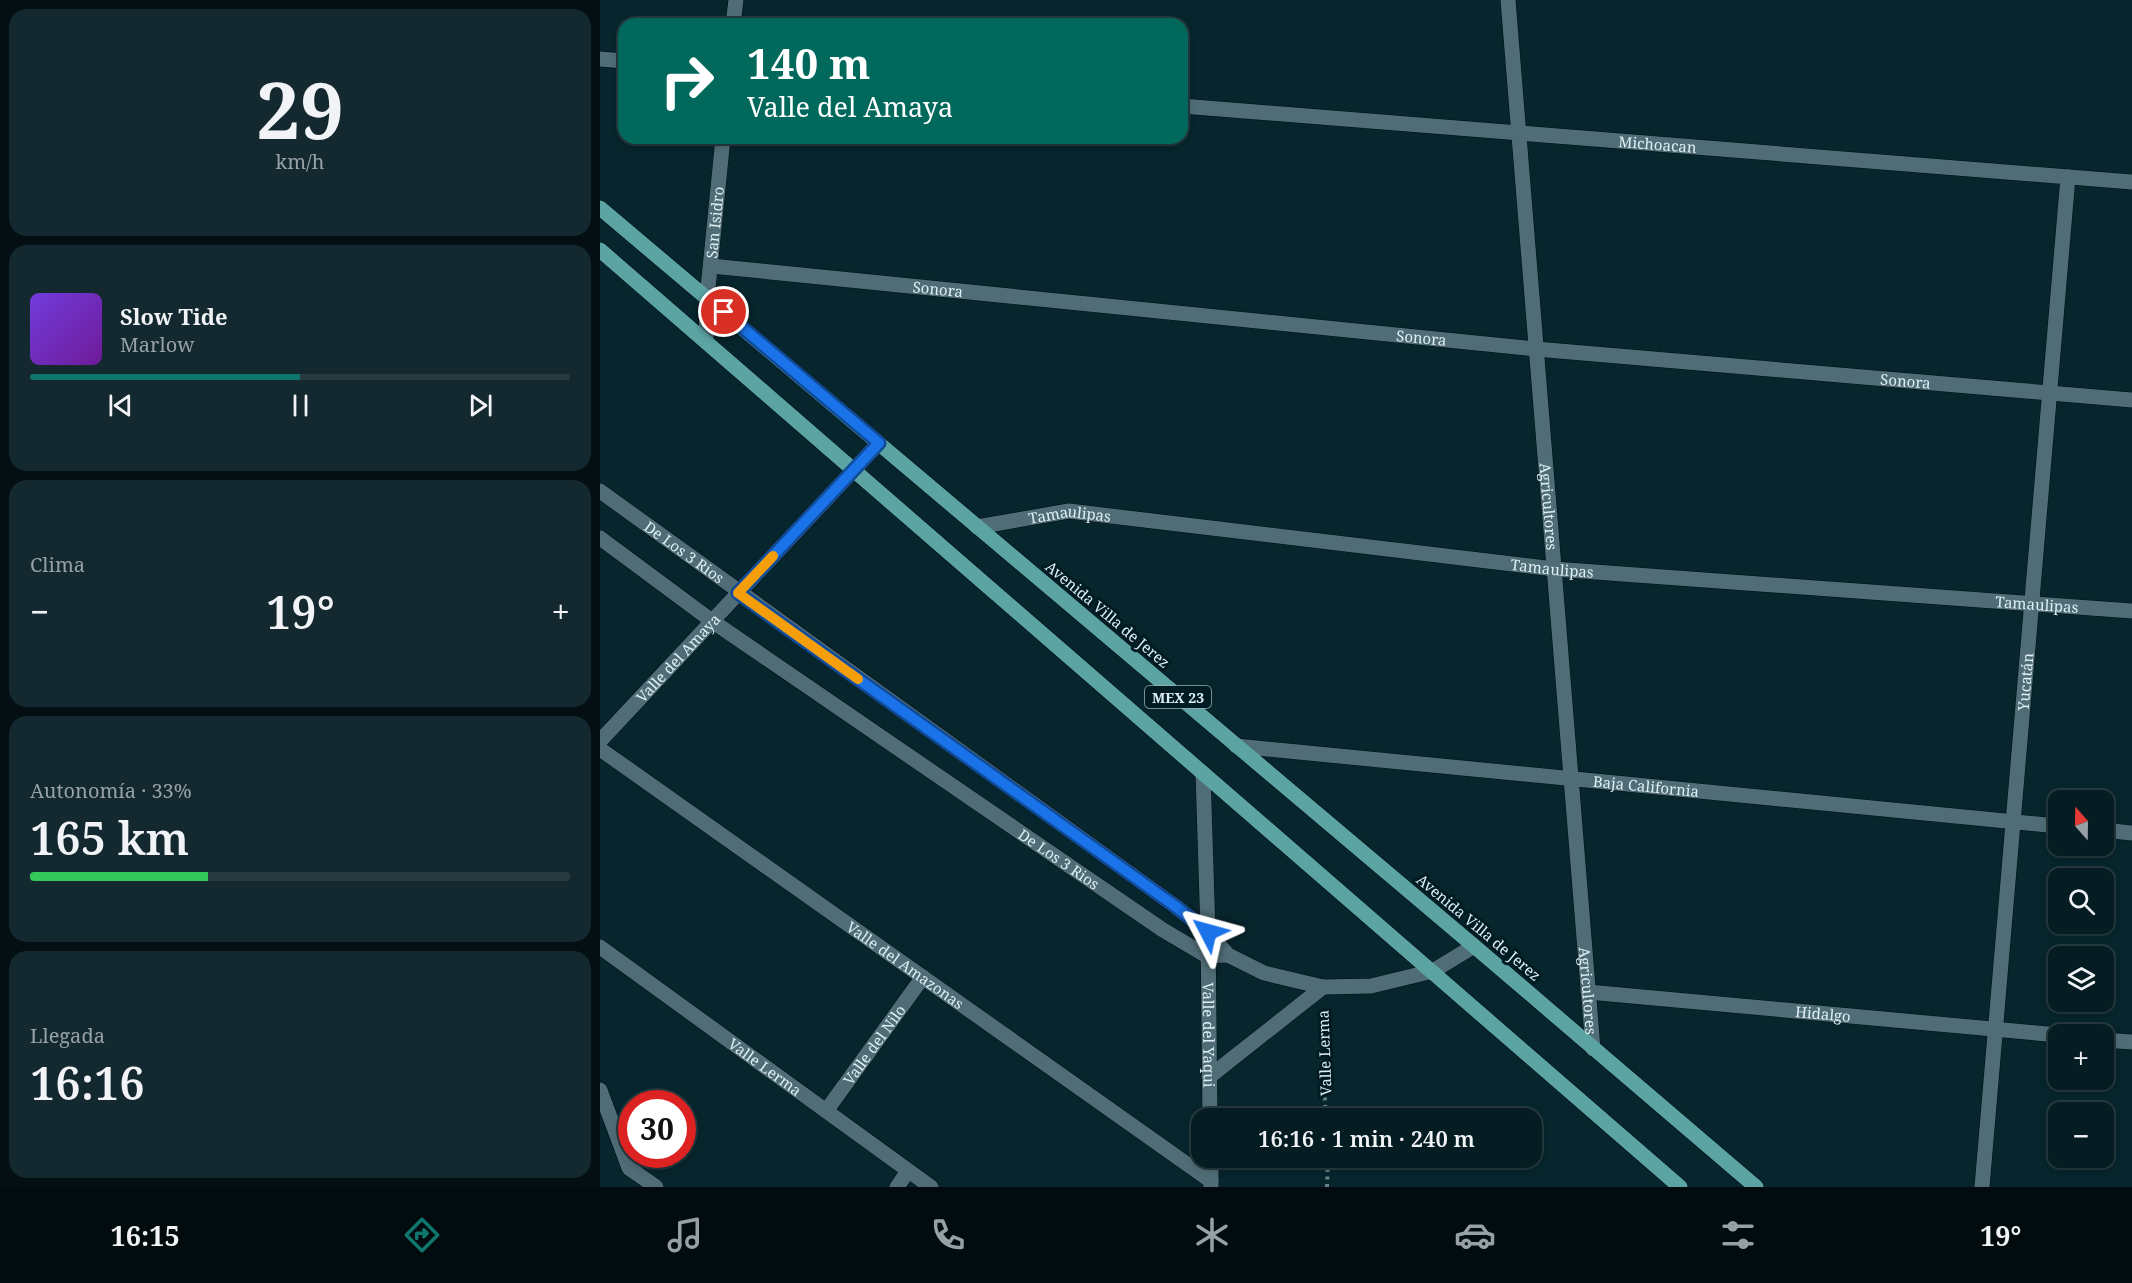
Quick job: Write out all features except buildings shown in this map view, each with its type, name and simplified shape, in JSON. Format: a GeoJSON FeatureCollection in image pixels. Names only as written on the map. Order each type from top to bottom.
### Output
{"type":"FeatureCollection","features":[{"type":"Feature","properties":{"kind":"main road","name":"Avenida Villa de Jerez"},"geometry":{"type":"LineString","coordinates":[[600,208],[1756,1187]]}},
{"type":"Feature","properties":{"kind":"main road","name":"MEX 23"},"geometry":{"type":"LineString","coordinates":[[600,250],[1680,1187]]}},
{"type":"Feature","properties":{"kind":"street"},"geometry":{"type":"LineString","coordinates":[[734,18],[736,0]]}},
{"type":"Feature","properties":{"kind":"street","name":"Agricultores"},"geometry":{"type":"LineString","coordinates":[[1508,0],[1593,1049]]}},
{"type":"Feature","properties":{"kind":"street"},"geometry":{"type":"LineString","coordinates":[[600,59],[618,60]]}},
{"type":"Feature","properties":{"kind":"street","name":"Michoacan"},"geometry":{"type":"LineString","coordinates":[[1188,106],[2132,182]]}},
{"type":"Feature","properties":{"kind":"street","name":"San Isidro"},"geometry":{"type":"LineString","coordinates":[[706,342],[707,298],[722,144]]}},
{"type":"Feature","properties":{"kind":"street","name":"Yucatán"},"geometry":{"type":"LineString","coordinates":[[1982,1187],[2068,177]]}},
{"type":"Feature","properties":{"kind":"street","name":"Sonora"},"geometry":{"type":"LineString","coordinates":[[711,266],[1536,349],[2132,400]]}},
{"type":"Feature","properties":{"kind":"street","name":"Valle del Amaya"},"geometry":{"type":"LineString","coordinates":[[600,741],[879,443]]}},
{"type":"Feature","properties":{"kind":"street","name":"De Los 3 Rios"},"geometry":{"type":"LineString","coordinates":[[600,491],[738,593],[1165,899],[1208,932],[1228,955],[1264,973],[1323,987],[1371,986],[1433,971],[1474,946]]}},
{"type":"Feature","properties":{"kind":"street","name":"Tamaulipas"},"geometry":{"type":"LineString","coordinates":[[977,527],[1069,512],[1554,569],[2132,611]]}},
{"type":"Feature","properties":{"kind":"street","name":"De Los 3 Rios"},"geometry":{"type":"LineString","coordinates":[[600,538],[712,621],[1163,930],[1207,956],[1228,955]]}},
{"type":"Feature","properties":{"kind":"street","name":"Baja California"},"geometry":{"type":"LineString","coordinates":[[1236,746],[2048,825]]}},
{"type":"Feature","properties":{"kind":"street","name":"Valle del Amazonas"},"geometry":{"type":"LineString","coordinates":[[600,749],[1211,1184]]}},
{"type":"Feature","properties":{"kind":"street","name":"Valle del Yaqui"},"geometry":{"type":"LineString","coordinates":[[1203,773],[1208,932],[1210,1108]]}},
{"type":"Feature","properties":{"kind":"street"},"geometry":{"type":"LineString","coordinates":[[2114,831],[2132,833]]}},
{"type":"Feature","properties":{"kind":"street","name":"Valle Lerma"},"geometry":{"type":"LineString","coordinates":[[600,947],[931,1187]]}},
{"type":"Feature","properties":{"kind":"street","name":"Valle del Nilo"},"geometry":{"type":"LineString","coordinates":[[826,1111],[923,977]]}},
{"type":"Feature","properties":{"kind":"street"},"geometry":{"type":"LineString","coordinates":[[1209,1077],[1323,987]]}},
{"type":"Feature","properties":{"kind":"street","name":"Hidalgo"},"geometry":{"type":"LineString","coordinates":[[1588,992],[2048,1034]]}},
{"type":"Feature","properties":{"kind":"street"},"geometry":{"type":"LineString","coordinates":[[2114,1041],[2132,1042]]}},
{"type":"Feature","properties":{"kind":"street"},"geometry":{"type":"LineString","coordinates":[[600,1090],[629,1168],[656,1187]]}},
{"type":"Feature","properties":{"kind":"street"},"geometry":{"type":"LineString","coordinates":[[1211,1168],[1211,1184]]}},
{"type":"Feature","properties":{"kind":"street"},"geometry":{"type":"LineString","coordinates":[[897,1187],[908,1171]]}},
{"type":"Feature","properties":{"kind":"path","name":"Valle Lerma"},"geometry":{"type":"LineString","coordinates":[[1323,987],[1321,1032],[1325,1108]]}},
{"type":"Feature","properties":{"kind":"path"},"geometry":{"type":"LineString","coordinates":[[1327,1187],[1328,1168]]}},
{"type":"Feature","properties":{"kind":"slow traffic"},"geometry":{"type":"LineString","coordinates":[[773,556],[738,593],[858,679]]}},
{"type":"Feature","properties":{"kind":"route"},"geometry":{"type":"LineString","coordinates":[[724,312],[879,443],[738,593],[1208,932]]}}]}
